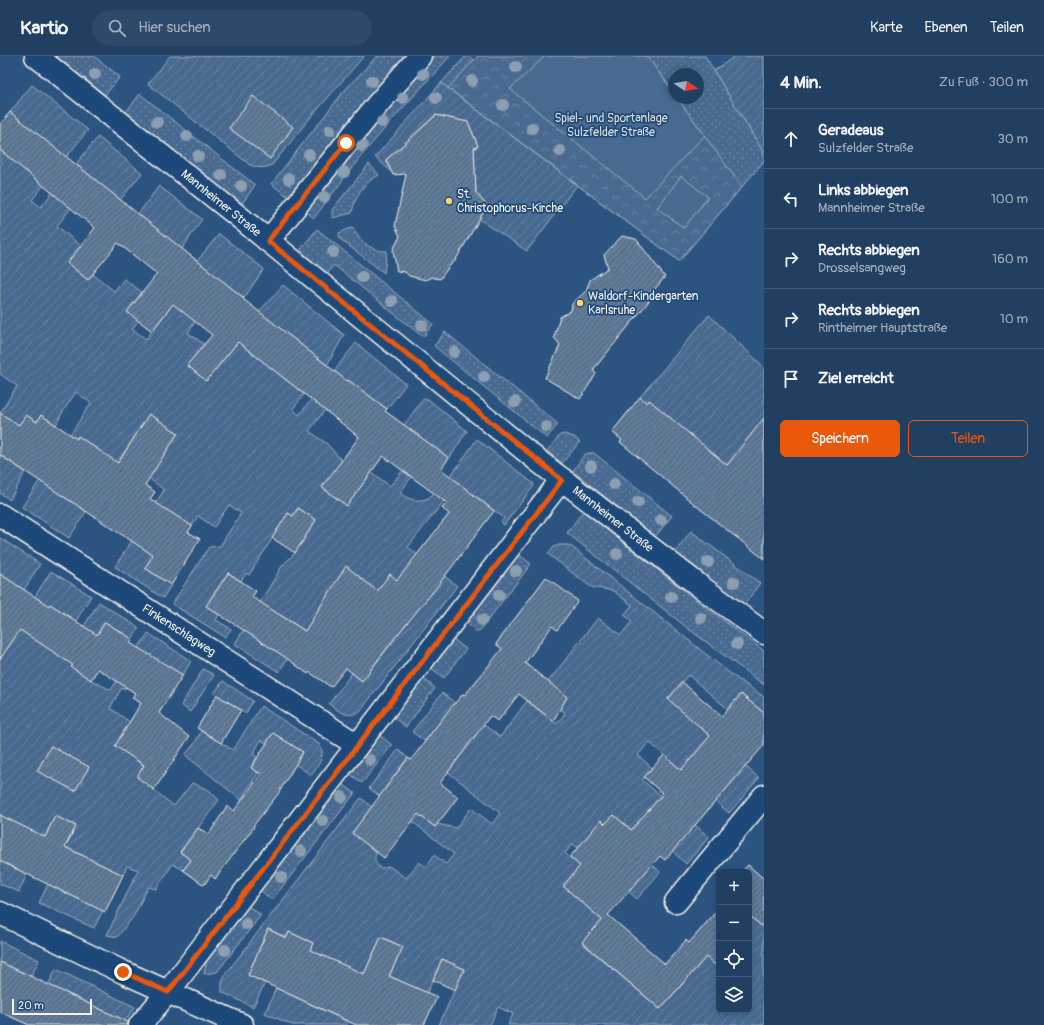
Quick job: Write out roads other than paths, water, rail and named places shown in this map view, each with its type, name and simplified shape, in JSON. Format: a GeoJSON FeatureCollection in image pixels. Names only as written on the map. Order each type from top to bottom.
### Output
{"type":"FeatureCollection","features":[{"type":"Feature","properties":{"kind":"street","name":"Mannheimer Straße"},"geometry":{"type":"LineString","coordinates":[[36,56],[268,241],[562,480],[695,583],[764,633]]}},
{"type":"Feature","properties":{"kind":"street"},"geometry":{"type":"LineString","coordinates":[[268,241],[376,106],[420,56]]}},
{"type":"Feature","properties":{"kind":"street"},"geometry":{"type":"LineString","coordinates":[[140,1025],[168,992],[562,480]]}},
{"type":"Feature","properties":{"kind":"street","name":"Finkenschlagweg"},"geometry":{"type":"LineString","coordinates":[[0,516],[357,745]]}},
{"type":"Feature","properties":{"kind":"street"},"geometry":{"type":"LineString","coordinates":[[676,902],[764,796]]}},
{"type":"Feature","properties":{"kind":"street"},"geometry":{"type":"LineString","coordinates":[[0,913],[242,1025]]}},
{"type":"Feature","properties":{"kind":"place","name":"St. Christophorus-Kirche"},"geometry":{"type":"Point","coordinates":[449,201]}},
{"type":"Feature","properties":{"kind":"place","name":"Waldorf-Kindergarten Karlsruhe"},"geometry":{"type":"Point","coordinates":[580,303]}},
{"type":"Feature","properties":{"kind":"park label","name":"Spiel- und Sportanlage Sulzfelder Straße"},"geometry":{"type":"Point","coordinates":[611,125]}}]}
